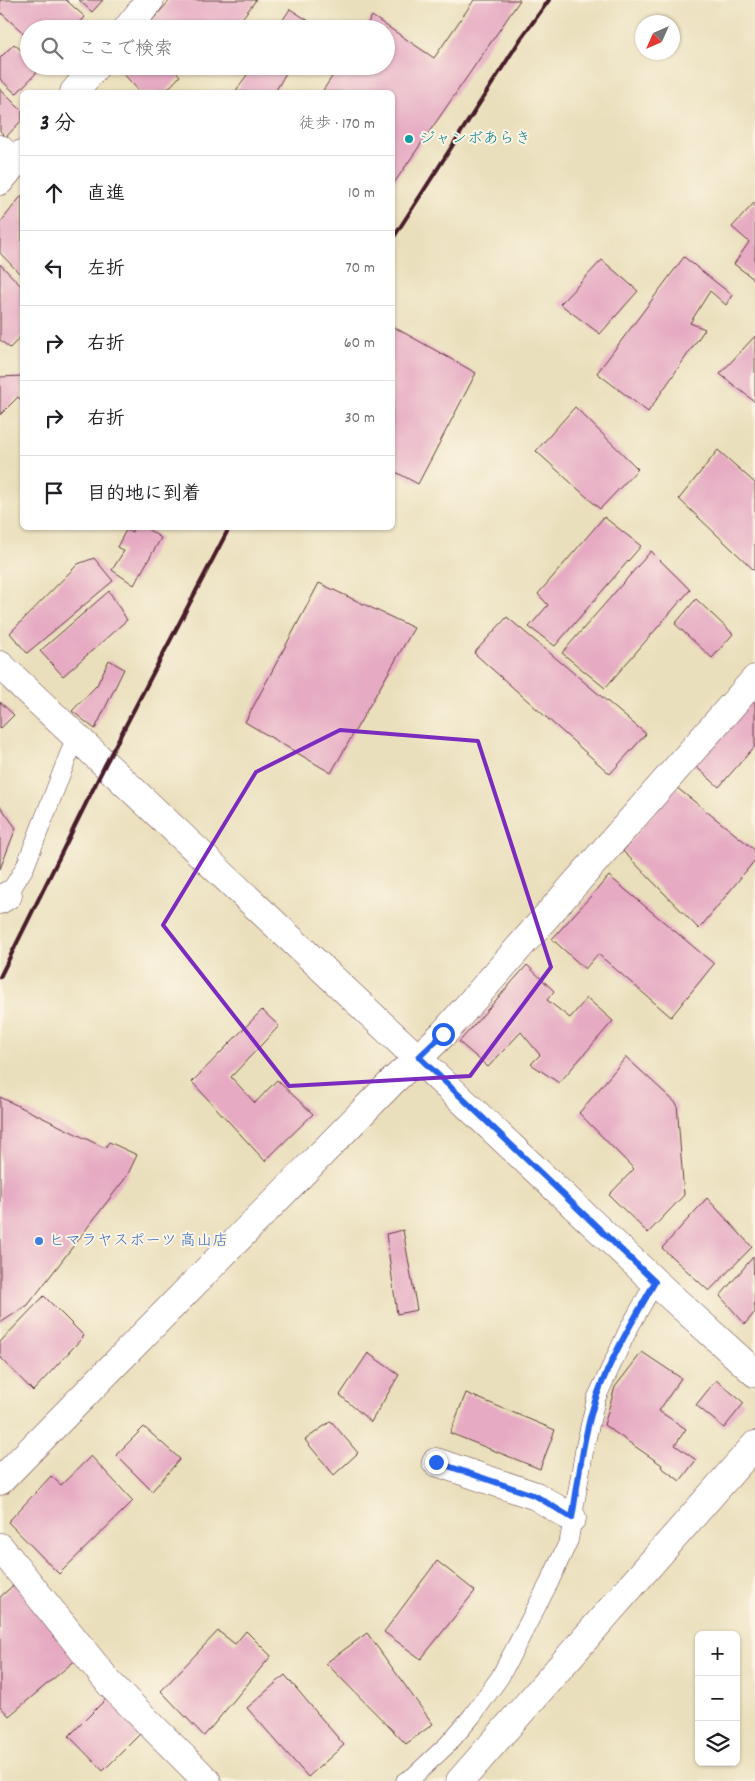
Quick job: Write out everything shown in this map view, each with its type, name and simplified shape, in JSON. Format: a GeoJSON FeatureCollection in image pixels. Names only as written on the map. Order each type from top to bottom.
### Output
{"type":"FeatureCollection","features":[{"type":"Feature","properties":{"kind":"street"},"geometry":{"type":"LineString","coordinates":[[134,20],[150,0]]}},
{"type":"Feature","properties":{"kind":"street"},"geometry":{"type":"LineString","coordinates":[[76,90],[88,75]]}},
{"type":"Feature","properties":{"kind":"street"},"geometry":{"type":"LineString","coordinates":[[0,665],[419,1057],[655,1282],[755,1373]]}},
{"type":"Feature","properties":{"kind":"street"},"geometry":{"type":"LineString","coordinates":[[0,1482],[393,1081],[443,1034],[755,680]]}},
{"type":"Feature","properties":{"kind":"street"},"geometry":{"type":"LineString","coordinates":[[460,1781],[755,1445]]}},
{"type":"Feature","properties":{"kind":"street"},"geometry":{"type":"LineString","coordinates":[[436,1462],[536,1496],[572,1518]]}},
{"type":"Feature","properties":{"kind":"street"},"geometry":{"type":"LineString","coordinates":[[0,1547],[110,1684],[207,1781]]}},
{"type":"Feature","properties":{"kind":"lane"},"geometry":{"type":"LineString","coordinates":[[4,898],[25,867],[76,736]]}},
{"type":"Feature","properties":{"kind":"lane"},"geometry":{"type":"LineString","coordinates":[[405,1781],[413,1777],[448,1744],[472,1716],[500,1677],[569,1540],[584,1446],[596,1399],[628,1330],[655,1282]]}},
{"type":"Feature","properties":{"kind":"highlighted area"},"geometry":{"type":"Polygon","coordinates":[[[340,730],[478,741],[551,967],[470,1076],[289,1086],[163,925],[256,772],[340,730]]]}},
{"type":"Feature","properties":{"kind":"building"},"geometry":{"type":"Polygon","coordinates":[[[0,0],[66,0],[85,17],[82,20],[20,20],[20,30],[0,12],[0,0]]]}},
{"type":"Feature","properties":{"kind":"building"},"geometry":{"type":"Polygon","coordinates":[[[79,0],[103,0],[92,12],[79,0]]]}},
{"type":"Feature","properties":{"kind":"building"},"geometry":{"type":"Polygon","coordinates":[[[170,0],[256,0],[241,20],[152,20],[170,0]]]}},
{"type":"Feature","properties":{"kind":"building","name":"ジャンボあらき"},"geometry":{"type":"Polygon","coordinates":[[[474,0],[520,0],[395,182],[395,90],[323,90],[333,75],[395,75],[395,32],[434,58],[474,0]]]}},
{"type":"Feature","properties":{"kind":"building"},"geometry":{"type":"Polygon","coordinates":[[[290,9],[307,20],[283,20],[290,9]]]}},
{"type":"Feature","properties":{"kind":"building","name":"ジャンボあらき"},"geometry":{"type":"Polygon","coordinates":[[[372,16],[378,20],[370,20],[372,16]]]}},
{"type":"Feature","properties":{"kind":"building"},"geometry":{"type":"Polygon","coordinates":[[[14,44],[20,49],[20,75],[34,75],[16,94],[0,79],[0,58],[14,44]]]}},
{"type":"Feature","properties":{"kind":"building"},"geometry":{"type":"Polygon","coordinates":[[[125,75],[180,76],[167,90],[138,90],[125,75]]]}},
{"type":"Feature","properties":{"kind":"building"},"geometry":{"type":"Polygon","coordinates":[[[247,75],[285,75],[276,90],[236,90],[247,75]]]}},
{"type":"Feature","properties":{"kind":"building"},"geometry":{"type":"Polygon","coordinates":[[[0,89],[20,109],[20,122],[6,137],[0,131],[0,89]]]}},
{"type":"Feature","properties":{"kind":"building"},"geometry":{"type":"Polygon","coordinates":[[[20,198],[20,274],[0,253],[0,223],[20,198]]]}},
{"type":"Feature","properties":{"kind":"building"},"geometry":{"type":"Polygon","coordinates":[[[755,202],[755,280],[734,264],[749,242],[732,227],[755,202]]]}},
{"type":"Feature","properties":{"kind":"building"},"geometry":{"type":"Polygon","coordinates":[[[684,257],[732,295],[726,305],[710,291],[690,323],[705,329],[648,412],[597,373],[684,257]]]}},
{"type":"Feature","properties":{"kind":"building"},"geometry":{"type":"Polygon","coordinates":[[[602,260],[638,291],[600,334],[560,304],[602,260]]]}},
{"type":"Feature","properties":{"kind":"building"},"geometry":{"type":"Polygon","coordinates":[[[0,264],[20,285],[20,337],[10,348],[0,340],[0,264]]]}},
{"type":"Feature","properties":{"kind":"building"},"geometry":{"type":"Polygon","coordinates":[[[395,328],[476,373],[418,484],[395,472],[395,328]]]}},
{"type":"Feature","properties":{"kind":"building"},"geometry":{"type":"Polygon","coordinates":[[[755,336],[755,402],[720,374],[755,336]]]}},
{"type":"Feature","properties":{"kind":"building"},"geometry":{"type":"Polygon","coordinates":[[[20,376],[20,399],[18,397],[0,415],[0,377],[20,376]]]}},
{"type":"Feature","properties":{"kind":"building"},"geometry":{"type":"Polygon","coordinates":[[[575,407],[638,469],[600,509],[536,451],[575,407]]]}},
{"type":"Feature","properties":{"kind":"building"},"geometry":{"type":"Polygon","coordinates":[[[718,450],[755,483],[755,571],[679,499],[718,450]]]}},
{"type":"Feature","properties":{"kind":"building"},"geometry":{"type":"Polygon","coordinates":[[[604,517],[641,546],[555,646],[529,627],[548,605],[538,594],[604,517]]]}},
{"type":"Feature","properties":{"kind":"building"},"geometry":{"type":"Polygon","coordinates":[[[126,530],[132,532],[132,530],[149,530],[161,538],[134,585],[112,570],[124,551],[117,547],[126,530]]]}},
{"type":"Feature","properties":{"kind":"building"},"geometry":{"type":"Polygon","coordinates":[[[651,551],[690,590],[605,688],[562,653],[651,551]]]}},
{"type":"Feature","properties":{"kind":"building"},"geometry":{"type":"Polygon","coordinates":[[[94,558],[113,581],[27,653],[10,633],[78,564],[94,558]]]}},
{"type":"Feature","properties":{"kind":"building"},"geometry":{"type":"Polygon","coordinates":[[[319,583],[414,628],[331,773],[245,722],[319,583]]]}},
{"type":"Feature","properties":{"kind":"building"},"geometry":{"type":"Polygon","coordinates":[[[109,591],[127,620],[63,676],[40,651],[109,591]]]}},
{"type":"Feature","properties":{"kind":"building"},"geometry":{"type":"Polygon","coordinates":[[[696,599],[733,634],[712,658],[675,624],[696,599]]]}},
{"type":"Feature","properties":{"kind":"building"},"geometry":{"type":"Polygon","coordinates":[[[507,617],[646,734],[610,774],[474,653],[507,617]]]}},
{"type":"Feature","properties":{"kind":"building"},"geometry":{"type":"Polygon","coordinates":[[[109,660],[124,669],[95,729],[72,711],[97,685],[109,660]]]}},
{"type":"Feature","properties":{"kind":"building"},"geometry":{"type":"Polygon","coordinates":[[[755,692],[755,746],[719,787],[694,765],[755,692]]]}},
{"type":"Feature","properties":{"kind":"building"},"geometry":{"type":"Polygon","coordinates":[[[0,702],[14,715],[0,729],[0,702]]]}},
{"type":"Feature","properties":{"kind":"building"},"geometry":{"type":"Polygon","coordinates":[[[676,787],[755,850],[755,860],[699,929],[623,851],[676,787]]]}},
{"type":"Feature","properties":{"kind":"building"},"geometry":{"type":"Polygon","coordinates":[[[0,806],[16,828],[0,869],[0,806]]]}},
{"type":"Feature","properties":{"kind":"building"},"geometry":{"type":"Polygon","coordinates":[[[609,876],[714,964],[671,1017],[598,954],[585,969],[552,939],[609,876]]]}},
{"type":"Feature","properties":{"kind":"building"},"geometry":{"type":"Polygon","coordinates":[[[527,965],[554,991],[547,1000],[570,1018],[587,998],[613,1021],[559,1083],[531,1064],[540,1055],[521,1032],[488,1067],[459,1042],[527,965]]]}},
{"type":"Feature","properties":{"kind":"building"},"geometry":{"type":"Polygon","coordinates":[[[262,1010],[279,1026],[231,1077],[255,1103],[277,1080],[313,1114],[265,1161],[192,1082],[262,1010]]]}},
{"type":"Feature","properties":{"kind":"building"},"geometry":{"type":"Polygon","coordinates":[[[626,1057],[677,1104],[684,1195],[648,1233],[609,1195],[634,1169],[579,1113],[626,1057]]]}},
{"type":"Feature","properties":{"kind":"building","name":"ヒマラヤスポーツ 高山店"},"geometry":{"type":"Polygon","coordinates":[[[0,1097],[105,1148],[109,1142],[137,1155],[127,1176],[28,1305],[0,1323],[0,1097]]]}},
{"type":"Feature","properties":{"kind":"building"},"geometry":{"type":"Polygon","coordinates":[[[707,1198],[752,1247],[709,1291],[662,1248],[707,1198]]]}},
{"type":"Feature","properties":{"kind":"building"},"geometry":{"type":"Polygon","coordinates":[[[403,1230],[417,1310],[397,1314],[386,1234],[403,1230]]]}},
{"type":"Feature","properties":{"kind":"building"},"geometry":{"type":"Polygon","coordinates":[[[753,1257],[755,1312],[745,1324],[720,1296],[753,1257]]]}},
{"type":"Feature","properties":{"kind":"building"},"geometry":{"type":"Polygon","coordinates":[[[44,1296],[84,1336],[33,1391],[0,1357],[0,1342],[44,1296]]]}},
{"type":"Feature","properties":{"kind":"building"},"geometry":{"type":"Polygon","coordinates":[[[642,1352],[681,1378],[659,1411],[686,1429],[675,1445],[696,1460],[680,1481],[661,1467],[662,1465],[604,1425],[615,1387],[642,1352]]]}},
{"type":"Feature","properties":{"kind":"building"},"geometry":{"type":"Polygon","coordinates":[[[368,1353],[399,1375],[371,1422],[340,1395],[368,1353]]]}},
{"type":"Feature","properties":{"kind":"building"},"geometry":{"type":"Polygon","coordinates":[[[716,1380],[744,1403],[724,1428],[696,1405],[716,1380]]]}},
{"type":"Feature","properties":{"kind":"building"},"geometry":{"type":"Polygon","coordinates":[[[466,1393],[555,1430],[540,1469],[450,1433],[466,1393]]]}},
{"type":"Feature","properties":{"kind":"building"},"geometry":{"type":"Polygon","coordinates":[[[331,1421],[358,1453],[334,1475],[305,1440],[331,1421]]]}},
{"type":"Feature","properties":{"kind":"building"},"geometry":{"type":"Polygon","coordinates":[[[144,1427],[180,1459],[152,1491],[116,1455],[144,1427]]]}},
{"type":"Feature","properties":{"kind":"building"},"geometry":{"type":"Polygon","coordinates":[[[91,1456],[133,1501],[59,1574],[8,1522],[51,1476],[61,1485],[91,1456]]]}},
{"type":"Feature","properties":{"kind":"building"},"geometry":{"type":"Polygon","coordinates":[[[437,1561],[475,1591],[421,1659],[384,1632],[437,1561]]]}},
{"type":"Feature","properties":{"kind":"building"},"geometry":{"type":"Polygon","coordinates":[[[16,1583],[78,1658],[9,1716],[0,1706],[0,1597],[16,1583]]]}},
{"type":"Feature","properties":{"kind":"building"},"geometry":{"type":"Polygon","coordinates":[[[218,1631],[235,1644],[246,1631],[271,1656],[204,1736],[161,1691],[218,1631]]]}},
{"type":"Feature","properties":{"kind":"building"},"geometry":{"type":"Polygon","coordinates":[[[367,1633],[433,1724],[406,1744],[326,1663],[367,1633]]]}},
{"type":"Feature","properties":{"kind":"building"},"geometry":{"type":"Polygon","coordinates":[[[285,1675],[344,1745],[308,1777],[247,1708],[285,1675]]]}},
{"type":"Feature","properties":{"kind":"building"},"geometry":{"type":"Polygon","coordinates":[[[112,1693],[148,1726],[103,1771],[69,1736],[112,1693]]]}},
{"type":"Feature","properties":{"kind":"railway"},"geometry":{"type":"LineString","coordinates":[[395,235],[520,40],[549,0]]}},
{"type":"Feature","properties":{"kind":"railway"},"geometry":{"type":"LineString","coordinates":[[0,977],[105,765],[228,530]]}},
{"type":"Feature","properties":{"kind":"place","name":"ジャンボあらき"},"geometry":{"type":"Point","coordinates":[409,139]}},
{"type":"Feature","properties":{"kind":"place","name":"ヒマラヤスポーツ 高山店"},"geometry":{"type":"Point","coordinates":[39,1241]}},
{"type":"Feature","properties":{"kind":"route"},"geometry":{"type":"LineString","coordinates":[[436,1462],[536,1496],[572,1518],[584,1446],[596,1399],[628,1330],[655,1282],[419,1057],[443,1034]]}}]}
